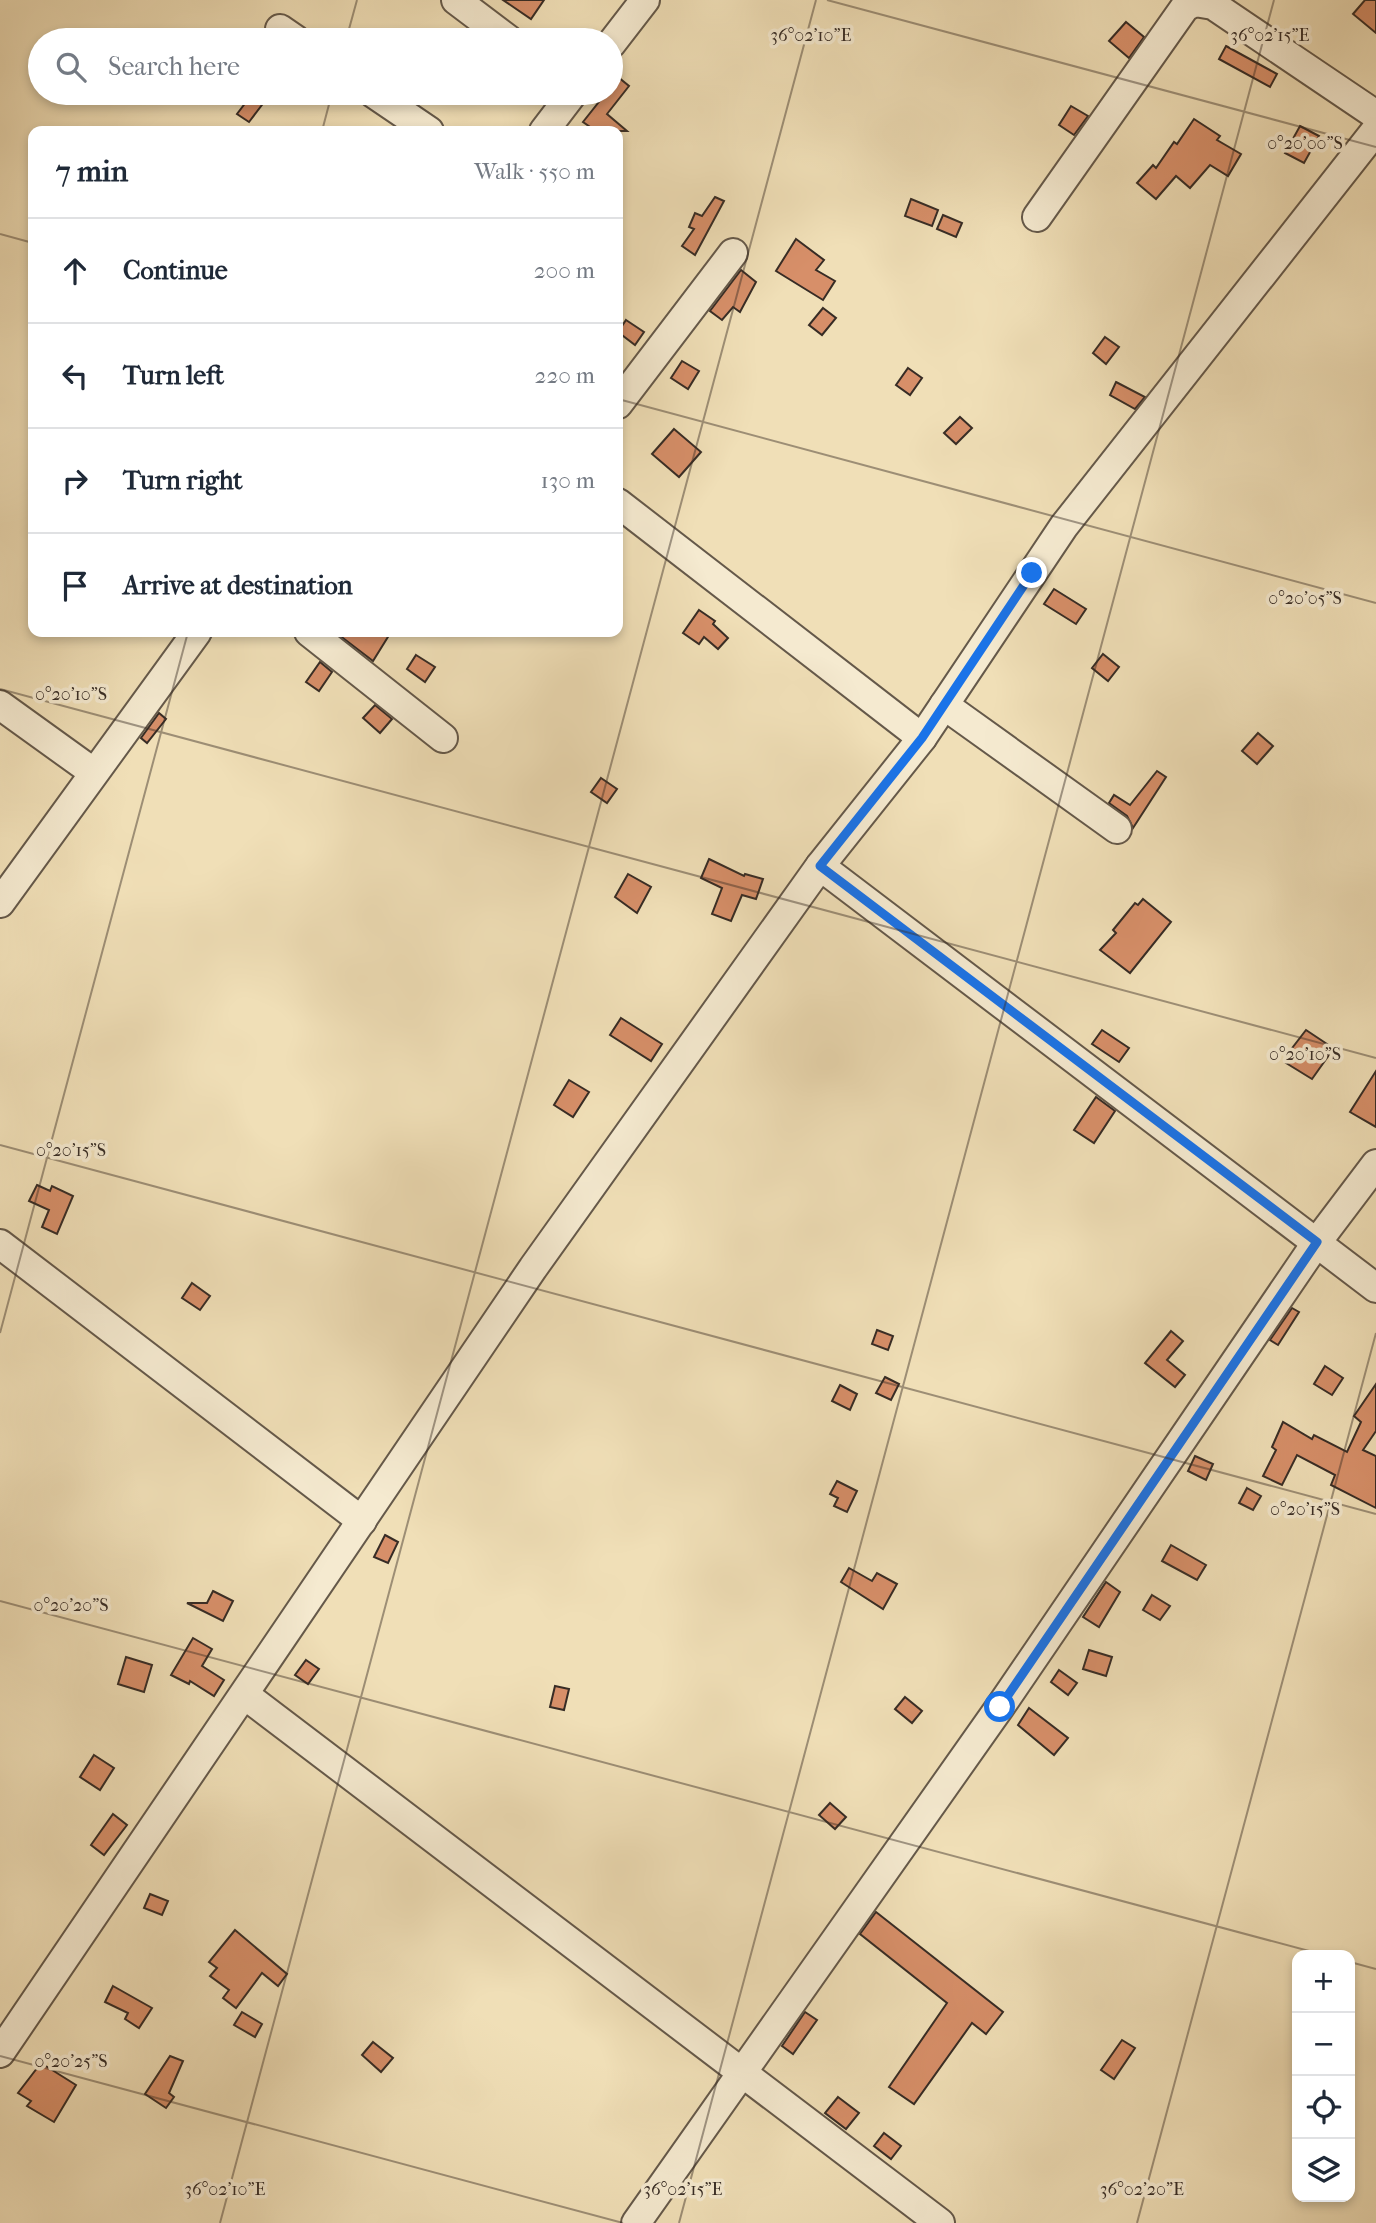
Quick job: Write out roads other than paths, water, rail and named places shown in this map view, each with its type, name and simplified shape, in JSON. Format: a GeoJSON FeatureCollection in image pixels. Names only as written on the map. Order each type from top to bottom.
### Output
{"type":"FeatureCollection","features":[{"type":"Feature","properties":{"kind":"street"},"geometry":{"type":"LineString","coordinates":[[456,0],[493,28]]}},
{"type":"Feature","properties":{"kind":"street"},"geometry":{"type":"LineString","coordinates":[[623,28],[645,0]]}},
{"type":"Feature","properties":{"kind":"street"},"geometry":{"type":"LineString","coordinates":[[1037,217],[1185,7],[1195,2],[1213,5],[1376,115]]}},
{"type":"Feature","properties":{"kind":"street"},"geometry":{"type":"LineString","coordinates":[[391,105],[422,126]]}},
{"type":"Feature","properties":{"kind":"street"},"geometry":{"type":"LineString","coordinates":[[548,126],[564,105]]}},
{"type":"Feature","properties":{"kind":"street"},"geometry":{"type":"LineString","coordinates":[[0,2053],[533,1268],[820,866],[922,738],[1063,526],[1376,130]]}},
{"type":"Feature","properties":{"kind":"street"},"geometry":{"type":"LineString","coordinates":[[623,397],[733,253]]}},
{"type":"Feature","properties":{"kind":"street"},"geometry":{"type":"LineString","coordinates":[[623,507],[922,738]]}},
{"type":"Feature","properties":{"kind":"street"},"geometry":{"type":"LineString","coordinates":[[0,903],[193,637]]}},
{"type":"Feature","properties":{"kind":"street"},"geometry":{"type":"LineString","coordinates":[[315,637],[443,737]]}},
{"type":"Feature","properties":{"kind":"street"},"geometry":{"type":"LineString","coordinates":[[0,705],[93,772]]}},
{"type":"Feature","properties":{"kind":"street"},"geometry":{"type":"LineString","coordinates":[[944,705],[1117,829]]}},
{"type":"Feature","properties":{"kind":"street"},"geometry":{"type":"LineString","coordinates":[[820,866],[1376,1288]]}},
{"type":"Feature","properties":{"kind":"street"},"geometry":{"type":"LineString","coordinates":[[636,2223],[1000,1707],[1317,1242],[1376,1164]]}},
{"type":"Feature","properties":{"kind":"street"},"geometry":{"type":"LineString","coordinates":[[0,1244],[362,1521]]}},
{"type":"Feature","properties":{"kind":"street"},"geometry":{"type":"LineString","coordinates":[[245,1695],[940,2223]]}}]}
